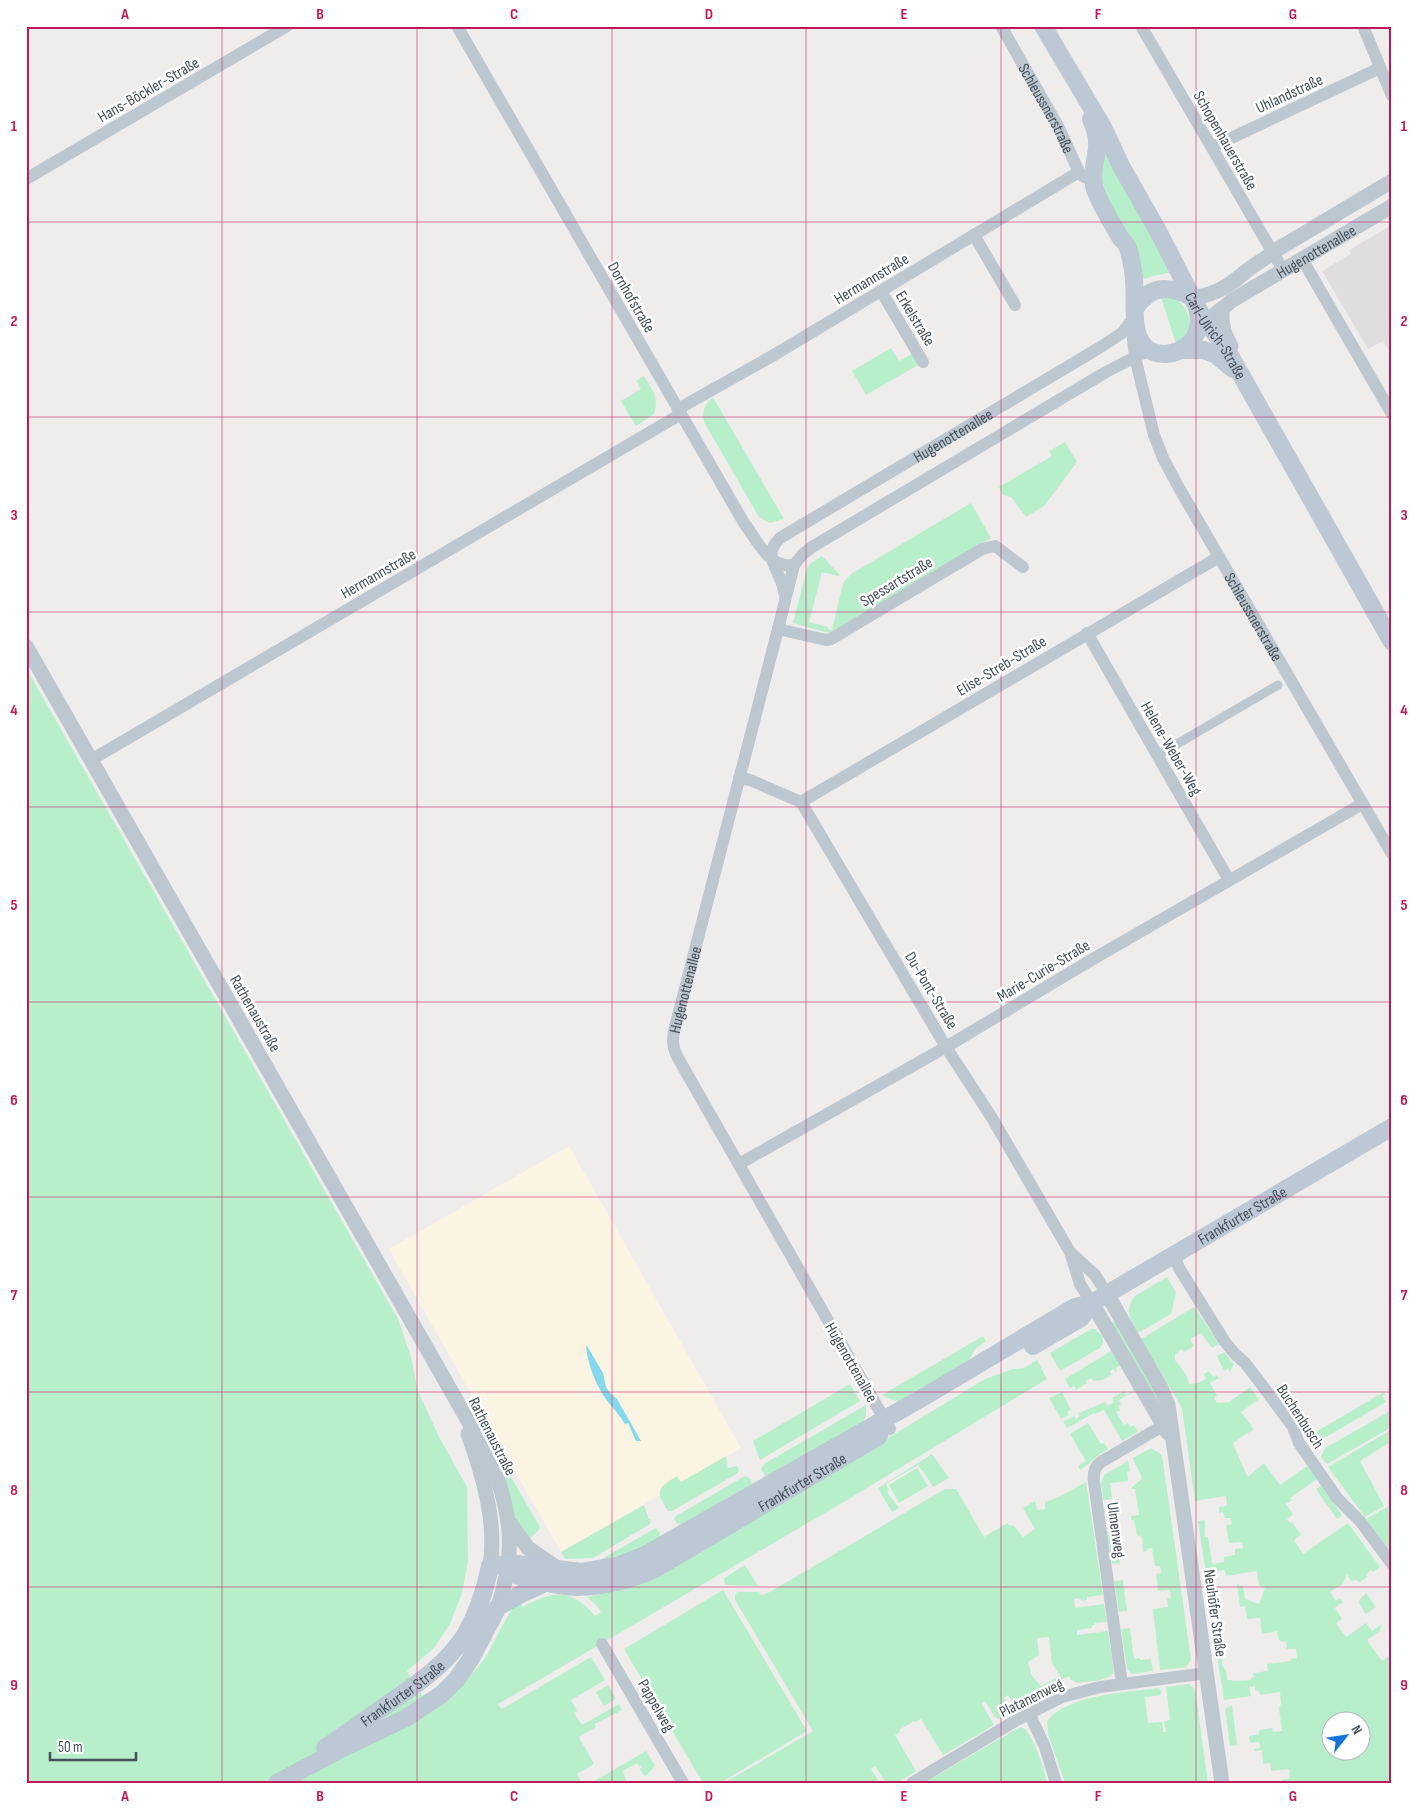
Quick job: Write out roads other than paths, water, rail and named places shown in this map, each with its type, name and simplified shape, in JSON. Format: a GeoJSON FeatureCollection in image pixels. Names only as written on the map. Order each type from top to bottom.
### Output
{"type":"FeatureCollection","features":[{"type":"Feature","properties":{"kind":"main road","name":"Carl-Ulrich-Straße"},"geometry":{"type":"LineString","coordinates":[[1043,26],[1103,127],[1121,166],[1158,231],[1197,315],[1223,342],[1392,642]]}},
{"type":"Feature","properties":{"kind":"main road","name":"Schleussnerstraße"},"geometry":{"type":"LineString","coordinates":[[1075,82],[1095,128],[1097,147],[1093,172],[1094,186],[1099,199],[1127,245],[1133,266],[1134,315]]}},
{"type":"Feature","properties":{"kind":"main road","name":"Hugenottenallee"},"geometry":{"type":"LineString","coordinates":[[1134,315],[1146,295],[1152,291],[1162,289],[1171,289],[1197,315],[1191,342],[1180,350],[1170,354],[1141,350]]}},
{"type":"Feature","properties":{"kind":"main road"},"geometry":{"type":"LineString","coordinates":[[1134,315],[1141,350]]}},
{"type":"Feature","properties":{"kind":"main road"},"geometry":{"type":"LineString","coordinates":[[1180,350],[1188,351],[1195,349],[1210,352],[1240,374]]}},
{"type":"Feature","properties":{"kind":"main road","name":"Frankfurter Straße"},"geometry":{"type":"LineString","coordinates":[[508,1568],[547,1582],[577,1587],[595,1586],[643,1574],[657,1568],[1075,1307],[1100,1299],[1392,1127]]}},
{"type":"Feature","properties":{"kind":"main road","name":"Frankfurter Straße"},"geometry":{"type":"LineString","coordinates":[[270,1783],[331,1744],[430,1673],[444,1660],[464,1636],[474,1618],[481,1602],[490,1566],[580,1572],[620,1565],[643,1556],[887,1424]]}},
{"type":"Feature","properties":{"kind":"main road"},"geometry":{"type":"LineString","coordinates":[[498,1607],[547,1582]]}},
{"type":"Feature","properties":{"kind":"main road","name":"Frankfurter Straße"},"geometry":{"type":"LineString","coordinates":[[277,1783],[337,1751],[406,1718],[442,1694],[457,1679],[470,1660],[498,1607]]}},
{"type":"Feature","properties":{"kind":"street","name":"Hans-Böckler-Straße"},"geometry":{"type":"LineString","coordinates":[[26,179],[287,26]]}},
{"type":"Feature","properties":{"kind":"street","name":"Dornhofstraße"},"geometry":{"type":"LineString","coordinates":[[456,26],[744,523],[771,559]]}},
{"type":"Feature","properties":{"kind":"street","name":"Schleussnerstraße"},"geometry":{"type":"LineString","coordinates":[[1001,26],[1059,128],[1079,172],[1094,186]]}},
{"type":"Feature","properties":{"kind":"street","name":"Schopenhauerstraße"},"geometry":{"type":"LineString","coordinates":[[1141,26],[1283,270]]}},
{"type":"Feature","properties":{"kind":"street"},"geometry":{"type":"LineString","coordinates":[[1363,26],[1392,96]]}},
{"type":"Feature","properties":{"kind":"street","name":"Uhlandstraße"},"geometry":{"type":"LineString","coordinates":[[1212,147],[1380,68]]}},
{"type":"Feature","properties":{"kind":"street","name":"Hermannstraße"},"geometry":{"type":"LineString","coordinates":[[91,760],[680,412],[710,390],[723,385],[1079,172]]}},
{"type":"Feature","properties":{"kind":"street","name":"Hugenottenallee"},"geometry":{"type":"LineString","coordinates":[[1181,278],[1190,286],[1199,289],[1210,288],[1219,284],[1261,262],[1273,252],[1392,181]]}},
{"type":"Feature","properties":{"kind":"street","name":"Hugenottenallee"},"geometry":{"type":"LineString","coordinates":[[1197,315],[1222,309],[1231,301],[1392,206]]}},
{"type":"Feature","properties":{"kind":"street"},"geometry":{"type":"LineString","coordinates":[[974,236],[1015,305]]}},
{"type":"Feature","properties":{"kind":"street"},"geometry":{"type":"LineString","coordinates":[[1302,259],[1392,414]]}},
{"type":"Feature","properties":{"kind":"street","name":"Hugenottenallee"},"geometry":{"type":"LineString","coordinates":[[1197,315],[1204,297],[1213,294],[1238,279],[1244,272]]}},
{"type":"Feature","properties":{"kind":"street","name":"Erkelstraße"},"geometry":{"type":"LineString","coordinates":[[881,291],[923,362]]}},
{"type":"Feature","properties":{"kind":"street"},"geometry":{"type":"LineString","coordinates":[[1222,309],[1221,320],[1224,333],[1236,357],[1240,374]]}},
{"type":"Feature","properties":{"kind":"street","name":"Hugenottenallee"},"geometry":{"type":"LineString","coordinates":[[771,559],[774,545],[786,534],[1099,348],[1122,333],[1134,315]]}},
{"type":"Feature","properties":{"kind":"street","name":"Schleussnerstraße"},"geometry":{"type":"LineString","coordinates":[[1141,350],[1139,370],[1147,411],[1163,458],[1392,854]]}},
{"type":"Feature","properties":{"kind":"street","name":"Hugenottenallee"},"geometry":{"type":"LineString","coordinates":[[887,1424],[678,1058],[674,1050],[672,1038],[794,564],[802,554],[812,547],[1141,350]]}},
{"type":"Feature","properties":{"kind":"street","name":"Spessartstraße"},"geometry":{"type":"LineString","coordinates":[[778,629],[826,640],[831,639],[982,549],[995,546],[1023,567]]}},
{"type":"Feature","properties":{"kind":"street","name":"Elise-Streb-Straße"},"geometry":{"type":"LineString","coordinates":[[801,802],[1219,557]]}},
{"type":"Feature","properties":{"kind":"street"},"geometry":{"type":"LineString","coordinates":[[771,559],[787,566],[794,564]]}},
{"type":"Feature","properties":{"kind":"street"},"geometry":{"type":"LineString","coordinates":[[771,559],[783,585],[785,596]]}},
{"type":"Feature","properties":{"kind":"street","name":"Helene-Weber-Weg"},"geometry":{"type":"LineString","coordinates":[[1087,633],[1229,880]]}},
{"type":"Feature","properties":{"kind":"street","name":"Rathenaustraße"},"geometry":{"type":"LineString","coordinates":[[26,646],[491,1461],[499,1481],[510,1523],[508,1568],[498,1607]]}},
{"type":"Feature","properties":{"kind":"street"},"geometry":{"type":"LineString","coordinates":[[1158,755],[1278,685]]}},
{"type":"Feature","properties":{"kind":"street"},"geometry":{"type":"LineString","coordinates":[[739,778],[750,780],[801,802]]}},
{"type":"Feature","properties":{"kind":"street","name":"Du-Pont-Straße"},"geometry":{"type":"LineString","coordinates":[[801,802],[946,1047],[992,1118],[1070,1252],[1094,1275],[1100,1299]]}},
{"type":"Feature","properties":{"kind":"street","name":"Marie-Curie-Straße"},"geometry":{"type":"LineString","coordinates":[[739,1164],[946,1047],[1093,959],[1362,804]]}},
{"type":"Feature","properties":{"kind":"street","name":"Buchenbusch"},"geometry":{"type":"LineString","coordinates":[[1174,1255],[1179,1268],[1225,1342],[1245,1363],[1293,1427],[1299,1443],[1337,1498],[1360,1521],[1392,1564]]}},
{"type":"Feature","properties":{"kind":"street","name":"Neuhöfer Straße"},"geometry":{"type":"LineString","coordinates":[[1100,1299],[1161,1388],[1168,1404],[1168,1423],[1175,1448],[1222,1783]]}},
{"type":"Feature","properties":{"kind":"street","name":"Rathenaustraße"},"geometry":{"type":"LineString","coordinates":[[454,1398],[473,1448],[485,1492],[491,1526],[492,1553],[490,1566]]}},
{"type":"Feature","properties":{"kind":"street","name":"Ulmenweg"},"geometry":{"type":"LineString","coordinates":[[1122,1684],[1094,1472],[1101,1462],[1168,1423]]}},
{"type":"Feature","properties":{"kind":"street"},"geometry":{"type":"LineString","coordinates":[[510,1523],[528,1548],[561,1570]]}},
{"type":"Feature","properties":{"kind":"street","name":"Pappelweg"},"geometry":{"type":"LineString","coordinates":[[602,1644],[683,1783]]}},
{"type":"Feature","properties":{"kind":"street","name":"Platanenweg"},"geometry":{"type":"LineString","coordinates":[[912,1783],[1030,1713],[1070,1695],[1122,1684],[1207,1673]]}},
{"type":"Feature","properties":{"kind":"street"},"geometry":{"type":"LineString","coordinates":[[1030,1713],[1047,1753],[1056,1783]]}},
{"type":"Feature","properties":{"kind":"water"},"geometry":{"type":"Polygon","coordinates":[[[587,1346],[603,1373],[606,1387],[617,1399],[641,1441],[636,1441],[628,1423],[625,1424],[600,1389],[593,1375],[587,1346]]]}}]}
